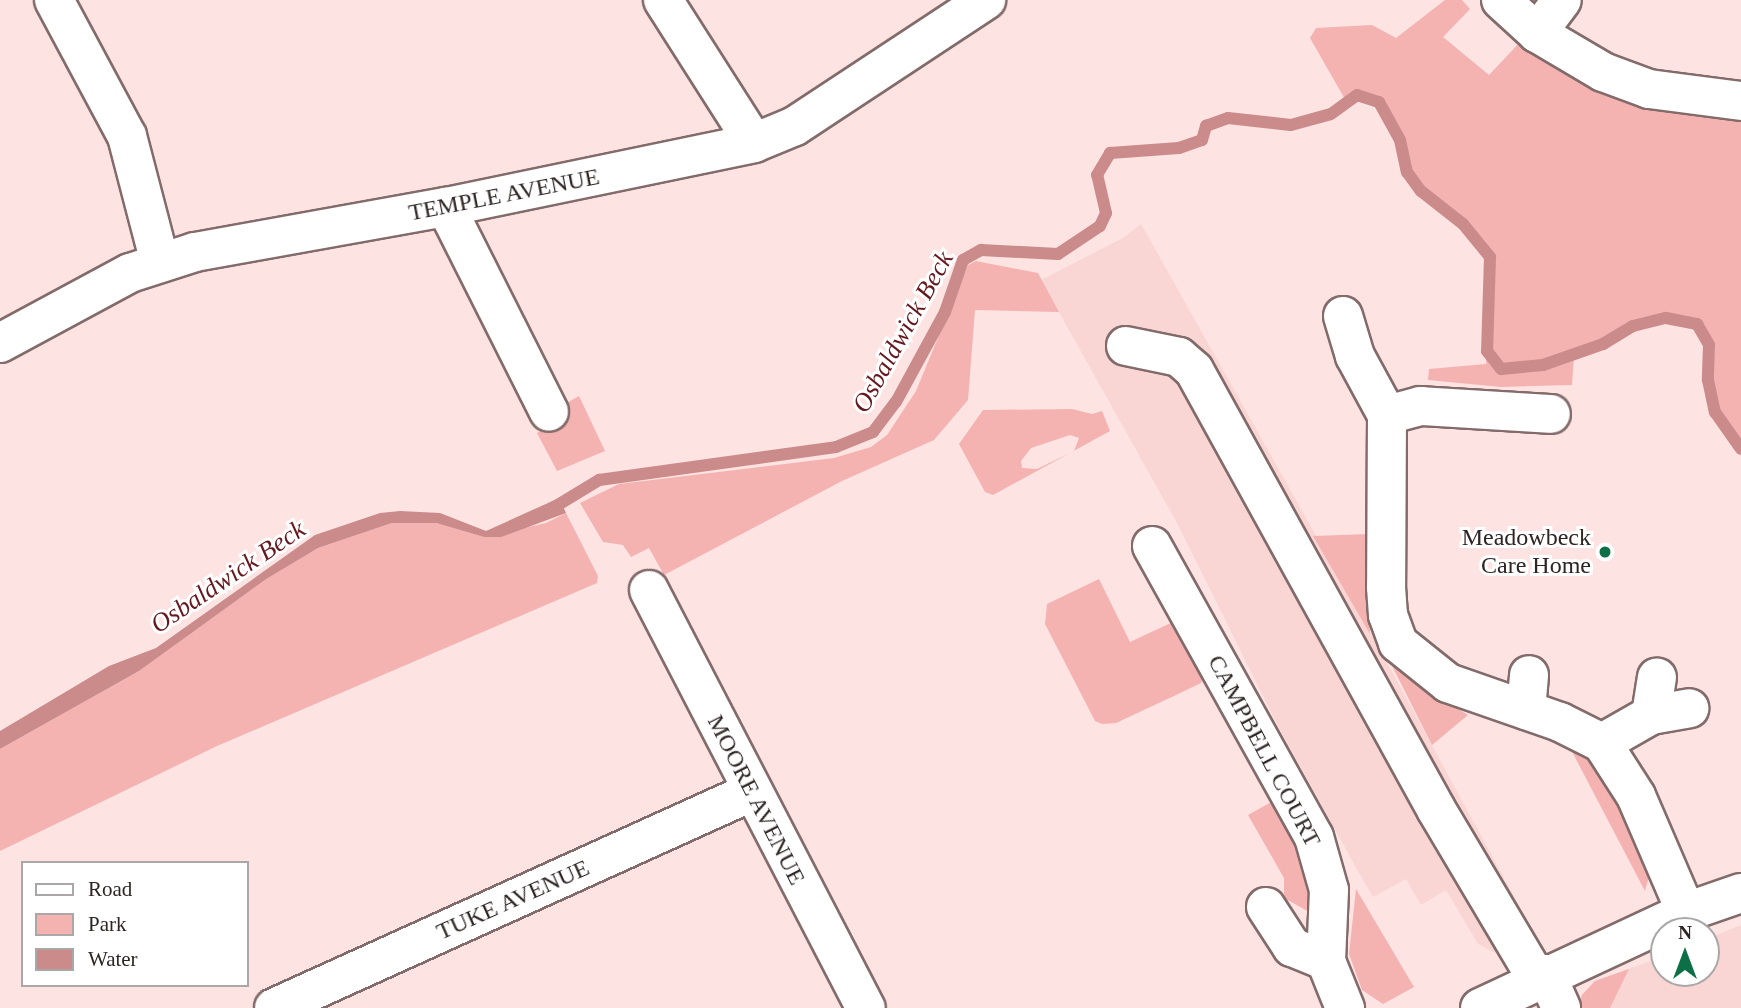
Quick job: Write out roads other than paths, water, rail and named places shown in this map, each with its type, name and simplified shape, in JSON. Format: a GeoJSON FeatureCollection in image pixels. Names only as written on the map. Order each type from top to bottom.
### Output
{"type":"FeatureCollection","features":[{"type":"Feature","properties":{"kind":"street"},"geometry":{"type":"LineString","coordinates":[[54,0],[127,136],[160,262]]}},
{"type":"Feature","properties":{"kind":"street"},"geometry":{"type":"LineString","coordinates":[[663,0],[754,143]]}},
{"type":"Feature","properties":{"kind":"street","name":"TEMPLE AVENUE"},"geometry":{"type":"LineString","coordinates":[[0,343],[130,273],[160,262],[446,207],[754,143],[795,126],[986,0]]}},
{"type":"Feature","properties":{"kind":"street"},"geometry":{"type":"LineString","coordinates":[[1501,0],[1537,33],[1603,72],[1649,89],[1741,101]]}},
{"type":"Feature","properties":{"kind":"street"},"geometry":{"type":"LineString","coordinates":[[1537,33],[1562,0]]}},
{"type":"Feature","properties":{"kind":"street"},"geometry":{"type":"LineString","coordinates":[[446,207],[549,412]]}},
{"type":"Feature","properties":{"kind":"street"},"geometry":{"type":"LineString","coordinates":[[1343,316],[1355,356],[1387,415],[1386,587],[1388,615],[1398,643],[1448,683],[1528,692],[1602,743],[1636,796],[1686,912]]}},
{"type":"Feature","properties":{"kind":"street"},"geometry":{"type":"LineString","coordinates":[[1126,346],[1179,357],[1194,370],[1436,809],[1548,987]]}},
{"type":"Feature","properties":{"kind":"street"},"geometry":{"type":"LineString","coordinates":[[1387,415],[1421,406],[1551,414]]}},
{"type":"Feature","properties":{"kind":"street","name":"CAMPBELL COURT"},"geometry":{"type":"LineString","coordinates":[[1152,546],[1314,837],[1329,890],[1326,961],[1345,1008]]}},
{"type":"Feature","properties":{"kind":"street","name":"MOORE AVENUE"},"geometry":{"type":"LineString","coordinates":[[649,590],[751,792],[866,1008]]}},
{"type":"Feature","properties":{"kind":"street"},"geometry":{"type":"LineString","coordinates":[[1651,715],[1657,677]]}},
{"type":"Feature","properties":{"kind":"street"},"geometry":{"type":"LineString","coordinates":[[1602,743],[1651,715],[1689,708]]}},
{"type":"Feature","properties":{"kind":"street","name":"TUKE AVENUE"},"geometry":{"type":"LineString","coordinates":[[274,1008],[751,792]]}},
{"type":"Feature","properties":{"kind":"street"},"geometry":{"type":"LineString","coordinates":[[1480,1008],[1548,987],[1686,912],[1741,893]]}},
{"type":"Feature","properties":{"kind":"street"},"geometry":{"type":"LineString","coordinates":[[1266,907],[1292,947],[1326,961]]}},
{"type":"Feature","properties":{"kind":"water"},"geometry":{"type":"Polygon","coordinates":[[[559,498],[566,513],[501,537],[484,537],[436,523],[392,523],[318,548],[266,579],[139,671],[0,749],[0,731],[109,666],[156,648],[315,535],[380,513],[400,511],[440,513],[486,531],[559,498]]]}},
{"type":"Feature","properties":{"kind":"waterway","name":"Osbaldwick Beck"},"geometry":{"type":"LineString","coordinates":[[548,511],[599,480],[836,447],[873,432],[896,402],[945,312],[963,260],[981,250],[1058,254],[1100,226],[1106,213],[1097,175],[1110,153],[1179,148],[1202,140],[1206,126],[1228,118],[1291,125],[1331,114],[1357,95],[1379,102],[1400,140],[1407,172],[1421,191],[1463,224],[1490,257],[1487,351],[1501,369],[1543,365],[1603,344],[1633,326],[1666,318],[1697,324],[1709,345],[1708,380],[1715,412],[1741,449]]}},
{"type":"Feature","properties":{"kind":"place","name":"Meadowbeck Care Home"},"geometry":{"type":"Point","coordinates":[1605,552]}}]}
